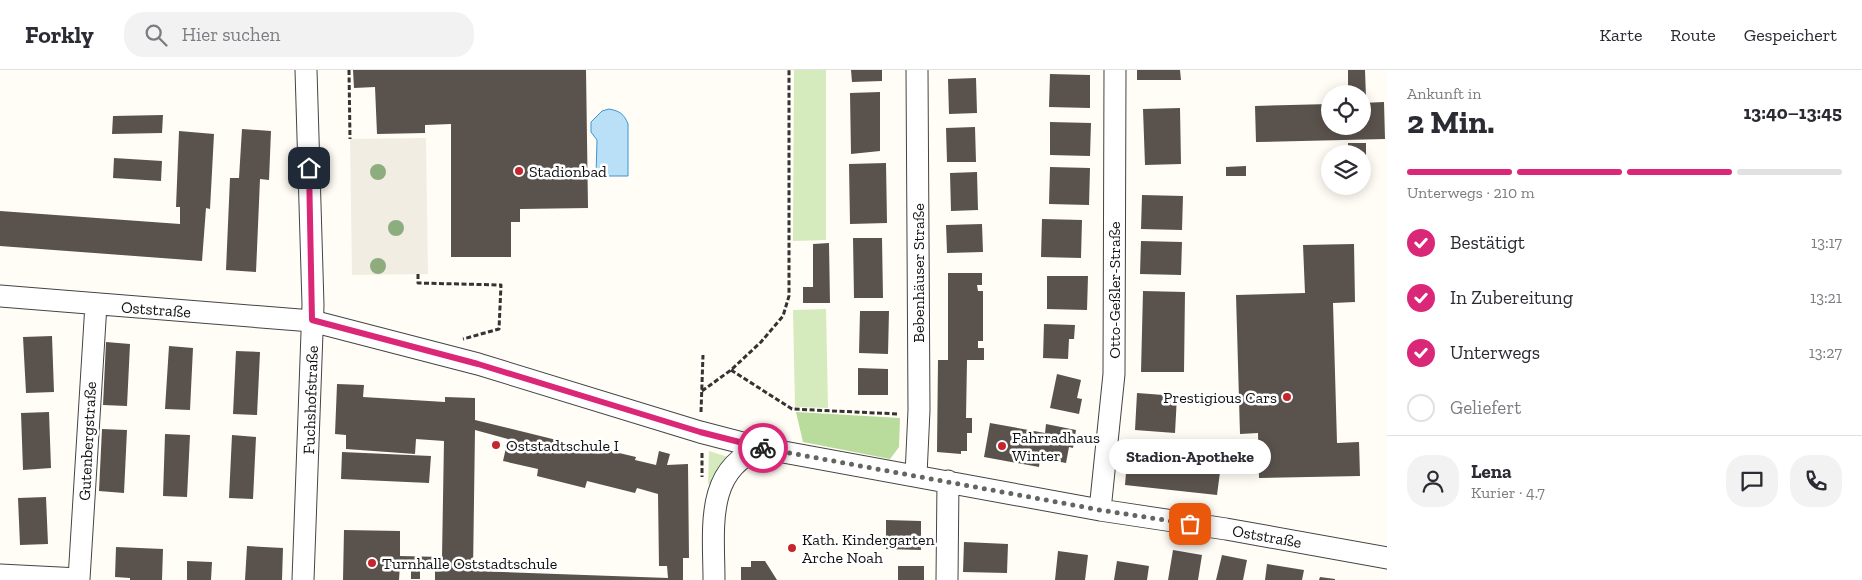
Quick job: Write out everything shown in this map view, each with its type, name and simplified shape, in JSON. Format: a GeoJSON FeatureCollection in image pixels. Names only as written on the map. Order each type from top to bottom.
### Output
{"type":"FeatureCollection","features":[{"type":"Feature","properties":{"kind":"street","name":"Fuchshofstraße"},"geometry":{"type":"LineString","coordinates":[[303,580],[312,320],[306,70]]}},
{"type":"Feature","properties":{"kind":"street","name":"Bebenhäuser Straße"},"geometry":{"type":"LineString","coordinates":[[916,475],[918,414],[917,70]]}},
{"type":"Feature","properties":{"kind":"street","name":"Otto-Geßler-Straße"},"geometry":{"type":"LineString","coordinates":[[1100,510],[1114,374],[1115,70]]}},
{"type":"Feature","properties":{"kind":"street","name":"Oststraße"},"geometry":{"type":"LineString","coordinates":[[0,296],[312,320],[478,364],[700,432],[762,448],[1100,510],[1226,529],[1387,558]]}},
{"type":"Feature","properties":{"kind":"street","name":"Gutenbergstraße"},"geometry":{"type":"LineString","coordinates":[[38,578],[79,579],[96,304]]}},
{"type":"Feature","properties":{"kind":"street"},"geometry":{"type":"LineString","coordinates":[[714,580],[714,508],[719,490],[732,466],[742,457],[762,448]]}},
{"type":"Feature","properties":{"kind":"street"},"geometry":{"type":"LineString","coordinates":[[947,580],[948,481]]}},
{"type":"Feature","properties":{"kind":"street"},"geometry":{"type":"LineString","coordinates":[[0,575],[38,578]]}},
{"type":"Feature","properties":{"kind":"path"},"geometry":{"type":"LineString","coordinates":[[348,70],[350,139]]}},
{"type":"Feature","properties":{"kind":"path"},"geometry":{"type":"LineString","coordinates":[[703,355],[702,391],[730,370],[761,342],[783,316],[789,296],[789,70]]}},
{"type":"Feature","properties":{"kind":"path"},"geometry":{"type":"LineString","coordinates":[[418,274],[418,283],[501,285],[499,329]]}},
{"type":"Feature","properties":{"kind":"path"},"geometry":{"type":"LineString","coordinates":[[730,370],[792,409],[918,414]]}},
{"type":"Feature","properties":{"kind":"green space"},"geometry":{"type":"Polygon","coordinates":[[[794,70],[826,70],[826,240],[793,241],[794,70]]]}},
{"type":"Feature","properties":{"kind":"green space"},"geometry":{"type":"Polygon","coordinates":[[[826,309],[828,408],[795,407],[793,310],[826,309]]]}},
{"type":"Feature","properties":{"kind":"green space"},"geometry":{"type":"Polygon","coordinates":[[[796,412],[900,418],[899,447],[890,459],[803,442],[796,412]]]}},
{"type":"Feature","properties":{"kind":"green space"},"geometry":{"type":"Polygon","coordinates":[[[709,451],[728,457],[729,461],[712,485],[708,484],[709,451]]]}},
{"type":"Feature","properties":{"kind":"shaded area"},"geometry":{"type":"Polygon","coordinates":[[[426,138],[428,274],[352,275],[350,139],[426,138]]]}},
{"type":"Feature","properties":{"kind":"water"},"geometry":{"type":"Polygon","coordinates":[[[609,109],[621,114],[628,124],[628,176],[596,176],[597,140],[591,132],[591,122],[602,111],[609,109]]]}},
{"type":"Feature","properties":{"kind":"building","name":"Stadionbad"},"geometry":{"type":"Polygon","coordinates":[[[353,70],[586,70],[588,208],[520,209],[520,222],[511,222],[511,257],[451,257],[451,124],[425,125],[425,133],[377,134],[375,87],[354,88],[353,70]]]}},
{"type":"Feature","properties":{"kind":"building"},"geometry":{"type":"Polygon","coordinates":[[[851,70],[882,70],[882,81],[852,82],[851,70]]]}},
{"type":"Feature","properties":{"kind":"building"},"geometry":{"type":"Polygon","coordinates":[[[1137,70],[1180,70],[1181,80],[1137,80],[1137,70]]]}},
{"type":"Feature","properties":{"kind":"building"},"geometry":{"type":"Polygon","coordinates":[[[1348,70],[1365,70],[1366,85],[1348,85],[1348,70]]]}},
{"type":"Feature","properties":{"kind":"building"},"geometry":{"type":"Polygon","coordinates":[[[1050,74],[1090,75],[1090,108],[1049,107],[1050,74]]]}},
{"type":"Feature","properties":{"kind":"building"},"geometry":{"type":"Polygon","coordinates":[[[976,78],[977,113],[949,114],[948,79],[976,78]]]}},
{"type":"Feature","properties":{"kind":"building"},"geometry":{"type":"Polygon","coordinates":[[[880,92],[880,151],[851,154],[850,93],[880,92]]]}},
{"type":"Feature","properties":{"kind":"building"},"geometry":{"type":"Polygon","coordinates":[[[1384,102],[1385,139],[1256,142],[1255,106],[1321,104],[1321,135],[1371,135],[1371,103],[1384,102]]]}},
{"type":"Feature","properties":{"kind":"building"},"geometry":{"type":"Polygon","coordinates":[[[1180,108],[1181,164],[1145,165],[1143,109],[1180,108]]]}},
{"type":"Feature","properties":{"kind":"building"},"geometry":{"type":"Polygon","coordinates":[[[163,115],[162,133],[112,134],[113,116],[163,115]]]}},
{"type":"Feature","properties":{"kind":"building"},"geometry":{"type":"Polygon","coordinates":[[[1050,122],[1091,123],[1090,156],[1050,155],[1050,122]]]}},
{"type":"Feature","properties":{"kind":"building"},"geometry":{"type":"Polygon","coordinates":[[[975,127],[976,162],[947,162],[946,128],[975,127]]]}},
{"type":"Feature","properties":{"kind":"building"},"geometry":{"type":"Polygon","coordinates":[[[242,129],[271,131],[269,180],[260,179],[256,272],[226,270],[230,178],[239,178],[242,129]]]}},
{"type":"Feature","properties":{"kind":"building"},"geometry":{"type":"Polygon","coordinates":[[[179,131],[214,134],[210,209],[206,208],[202,261],[0,246],[0,211],[180,224],[180,207],[176,207],[179,131]]]}},
{"type":"Feature","properties":{"kind":"building"},"geometry":{"type":"Polygon","coordinates":[[[1348,143],[1366,143],[1366,145],[1348,145],[1348,143]]]}},
{"type":"Feature","properties":{"kind":"building"},"geometry":{"type":"Polygon","coordinates":[[[114,158],[162,161],[161,181],[113,178],[114,158]]]}},
{"type":"Feature","properties":{"kind":"building"},"geometry":{"type":"Polygon","coordinates":[[[886,163],[887,223],[850,224],[849,164],[886,163]]]}},
{"type":"Feature","properties":{"kind":"building"},"geometry":{"type":"Polygon","coordinates":[[[1246,166],[1246,176],[1226,176],[1226,167],[1246,166]]]}},
{"type":"Feature","properties":{"kind":"building"},"geometry":{"type":"Polygon","coordinates":[[[1050,167],[1090,168],[1089,205],[1049,204],[1050,167]]]}},
{"type":"Feature","properties":{"kind":"building"},"geometry":{"type":"Polygon","coordinates":[[[977,172],[978,210],[951,211],[950,173],[977,172]]]}},
{"type":"Feature","properties":{"kind":"building"},"geometry":{"type":"Polygon","coordinates":[[[1142,195],[1183,196],[1182,230],[1141,229],[1142,195]]]}},
{"type":"Feature","properties":{"kind":"building"},"geometry":{"type":"Polygon","coordinates":[[[1042,219],[1082,220],[1081,258],[1041,257],[1042,219]]]}},
{"type":"Feature","properties":{"kind":"building"},"geometry":{"type":"Polygon","coordinates":[[[982,224],[983,252],[947,253],[946,225],[982,224]]]}},
{"type":"Feature","properties":{"kind":"building"},"geometry":{"type":"Polygon","coordinates":[[[853,238],[882,238],[883,298],[854,298],[853,238]]]}},
{"type":"Feature","properties":{"kind":"building"},"geometry":{"type":"Polygon","coordinates":[[[1141,241],[1182,242],[1181,275],[1140,274],[1141,241]]]}},
{"type":"Feature","properties":{"kind":"building"},"geometry":{"type":"Polygon","coordinates":[[[829,243],[830,303],[803,303],[803,287],[813,287],[813,244],[829,243]]]}},
{"type":"Feature","properties":{"kind":"building","name":"Prestigious Cars"},"geometry":{"type":"Polygon","coordinates":[[[1354,244],[1355,302],[1333,303],[1337,443],[1359,442],[1360,476],[1259,478],[1258,433],[1240,434],[1236,295],[1305,293],[1303,245],[1354,244]]]}},
{"type":"Feature","properties":{"kind":"building"},"geometry":{"type":"Polygon","coordinates":[[[948,273],[982,273],[982,285],[977,285],[978,291],[983,291],[983,341],[978,341],[978,348],[984,348],[984,360],[967,360],[966,418],[972,418],[972,433],[967,433],[967,451],[961,451],[961,454],[937,452],[938,360],[948,360],[948,273]]]}},
{"type":"Feature","properties":{"kind":"building"},"geometry":{"type":"Polygon","coordinates":[[[1047,276],[1088,276],[1087,310],[1047,309],[1047,276]]]}},
{"type":"Feature","properties":{"kind":"building"},"geometry":{"type":"Polygon","coordinates":[[[1143,291],[1185,292],[1184,372],[1141,372],[1143,291]]]}},
{"type":"Feature","properties":{"kind":"building"},"geometry":{"type":"Polygon","coordinates":[[[860,311],[889,311],[888,354],[859,353],[860,311]]]}},
{"type":"Feature","properties":{"kind":"building"},"geometry":{"type":"Polygon","coordinates":[[[1044,324],[1075,325],[1074,339],[1069,339],[1068,359],[1043,358],[1044,324]]]}},
{"type":"Feature","properties":{"kind":"building"},"geometry":{"type":"Polygon","coordinates":[[[52,336],[54,392],[26,393],[23,337],[52,336]]]}},
{"type":"Feature","properties":{"kind":"building"},"geometry":{"type":"Polygon","coordinates":[[[106,342],[130,344],[127,406],[103,405],[106,342]]]}},
{"type":"Feature","properties":{"kind":"building"},"geometry":{"type":"Polygon","coordinates":[[[169,346],[193,348],[190,410],[165,409],[169,346]]]}},
{"type":"Feature","properties":{"kind":"building"},"geometry":{"type":"Polygon","coordinates":[[[236,351],[260,352],[257,415],[233,414],[236,351]]]}},
{"type":"Feature","properties":{"kind":"building"},"geometry":{"type":"Polygon","coordinates":[[[858,368],[888,369],[888,395],[858,395],[858,368]]]}},
{"type":"Feature","properties":{"kind":"building"},"geometry":{"type":"Polygon","coordinates":[[[1057,374],[1081,380],[1077,398],[1082,399],[1079,414],[1050,408],[1057,374]]]}},
{"type":"Feature","properties":{"kind":"building"},"geometry":{"type":"Polygon","coordinates":[[[337,384],[364,385],[363,397],[445,402],[445,397],[475,398],[475,420],[597,450],[598,448],[636,457],[635,460],[656,465],[659,451],[670,454],[667,465],[688,464],[689,558],[683,558],[683,580],[435,580],[435,569],[442,570],[442,566],[420,566],[420,579],[411,579],[411,566],[400,565],[399,580],[343,580],[344,530],[400,531],[400,556],[442,557],[444,441],[416,439],[415,454],[346,449],[346,435],[335,434],[337,384]],[[475,430],[473,571],[668,578],[667,566],[659,566],[658,494],[637,488],[635,493],[587,481],[585,488],[537,476],[538,469],[503,461],[508,439],[475,430]]]}},
{"type":"Feature","properties":{"kind":"building"},"geometry":{"type":"Polygon","coordinates":[[[1137,393],[1177,396],[1175,433],[1135,430],[1137,393]]]}},
{"type":"Feature","properties":{"kind":"building"},"geometry":{"type":"Polygon","coordinates":[[[49,412],[51,468],[23,470],[21,413],[49,412]]]}},
{"type":"Feature","properties":{"kind":"building"},"geometry":{"type":"Polygon","coordinates":[[[990,423],[1045,433],[1046,424],[1076,430],[1073,448],[1069,447],[1066,463],[1040,458],[1039,467],[984,457],[990,423]]]}},
{"type":"Feature","properties":{"kind":"building"},"geometry":{"type":"Polygon","coordinates":[[[102,429],[127,430],[124,493],[99,491],[102,429]]]}},
{"type":"Feature","properties":{"kind":"building"},"geometry":{"type":"Polygon","coordinates":[[[165,434],[190,435],[187,497],[163,496],[165,434]]]}},
{"type":"Feature","properties":{"kind":"building"},"geometry":{"type":"Polygon","coordinates":[[[232,435],[256,437],[253,499],[229,498],[232,435]]]}},
{"type":"Feature","properties":{"kind":"building"},"geometry":{"type":"Polygon","coordinates":[[[1128,448],[1222,457],[1217,495],[1125,485],[1128,448]]]}},
{"type":"Feature","properties":{"kind":"building"},"geometry":{"type":"Polygon","coordinates":[[[342,452],[431,456],[429,483],[341,479],[342,452]]]}},
{"type":"Feature","properties":{"kind":"building"},"geometry":{"type":"Polygon","coordinates":[[[46,497],[48,544],[20,545],[18,498],[46,497]]]}},
{"type":"Feature","properties":{"kind":"building"},"geometry":{"type":"Polygon","coordinates":[[[886,520],[921,521],[921,550],[886,549],[886,520]]]}},
{"type":"Feature","properties":{"kind":"building"},"geometry":{"type":"Polygon","coordinates":[[[964,542],[1008,544],[1007,573],[963,572],[964,542]]]}},
{"type":"Feature","properties":{"kind":"building"},"geometry":{"type":"Polygon","coordinates":[[[247,546],[283,548],[282,580],[245,580],[247,546]]]}},
{"type":"Feature","properties":{"kind":"building"},"geometry":{"type":"Polygon","coordinates":[[[116,547],[163,549],[162,580],[130,580],[130,578],[115,577],[116,547]]]}},
{"type":"Feature","properties":{"kind":"building"},"geometry":{"type":"Polygon","coordinates":[[[1173,550],[1202,555],[1198,580],[1168,580],[1173,550]]]}},
{"type":"Feature","properties":{"kind":"building"},"geometry":{"type":"Polygon","coordinates":[[[1058,551],[1088,555],[1085,580],[1055,580],[1058,551]]]}},
{"type":"Feature","properties":{"kind":"building"},"geometry":{"type":"Polygon","coordinates":[[[1222,555],[1247,560],[1243,580],[1216,580],[1222,555]]]}},
{"type":"Feature","properties":{"kind":"building"},"geometry":{"type":"Polygon","coordinates":[[[187,561],[212,562],[211,580],[187,580],[187,561]]]}},
{"type":"Feature","properties":{"kind":"building"},"geometry":{"type":"Polygon","coordinates":[[[751,561],[765,561],[777,580],[741,580],[741,567],[751,567],[751,561]]]}},
{"type":"Feature","properties":{"kind":"building"},"geometry":{"type":"Polygon","coordinates":[[[1117,561],[1149,566],[1147,580],[1114,580],[1117,561]]]}},
{"type":"Feature","properties":{"kind":"building"},"geometry":{"type":"Polygon","coordinates":[[[1267,564],[1304,570],[1302,580],[1265,580],[1267,564]]]}},
{"type":"Feature","properties":{"kind":"building"},"geometry":{"type":"Polygon","coordinates":[[[898,566],[924,566],[924,580],[898,580],[898,566]]]}},
{"type":"Feature","properties":{"kind":"building"},"geometry":{"type":"Polygon","coordinates":[[[1320,577],[1335,579],[1335,580],[1319,580],[1320,577]]]}},
{"type":"Feature","properties":{"kind":"way so far"},"geometry":{"type":"LineString","coordinates":[[763,448],[1100,510],[1190,524]]}},
{"type":"Feature","properties":{"kind":"place","name":"Stadionbad"},"geometry":{"type":"Point","coordinates":[519,171]}},
{"type":"Feature","properties":{"kind":"place","name":"Prestigious Cars"},"geometry":{"type":"Point","coordinates":[1287,397]}},
{"type":"Feature","properties":{"kind":"place","name":"Oststadtschule I"},"geometry":{"type":"Point","coordinates":[496,445]}},
{"type":"Feature","properties":{"kind":"place","name":"Fahrradhaus Winter"},"geometry":{"type":"Point","coordinates":[1002,446]}},
{"type":"Feature","properties":{"kind":"place","name":"Stadion-Apotheke"},"geometry":{"type":"Point","coordinates":[1190,524]}},
{"type":"Feature","properties":{"kind":"place","name":"Kath. Kindergarten Arche Noah"},"geometry":{"type":"Point","coordinates":[792,548]}},
{"type":"Feature","properties":{"kind":"place","name":"Turnhalle Oststadtschule"},"geometry":{"type":"Point","coordinates":[372,563]}},
{"type":"Feature","properties":{"kind":"route"},"geometry":{"type":"LineString","coordinates":[[309,168],[312,320],[478,364],[727,440],[763,448]]}}]}
